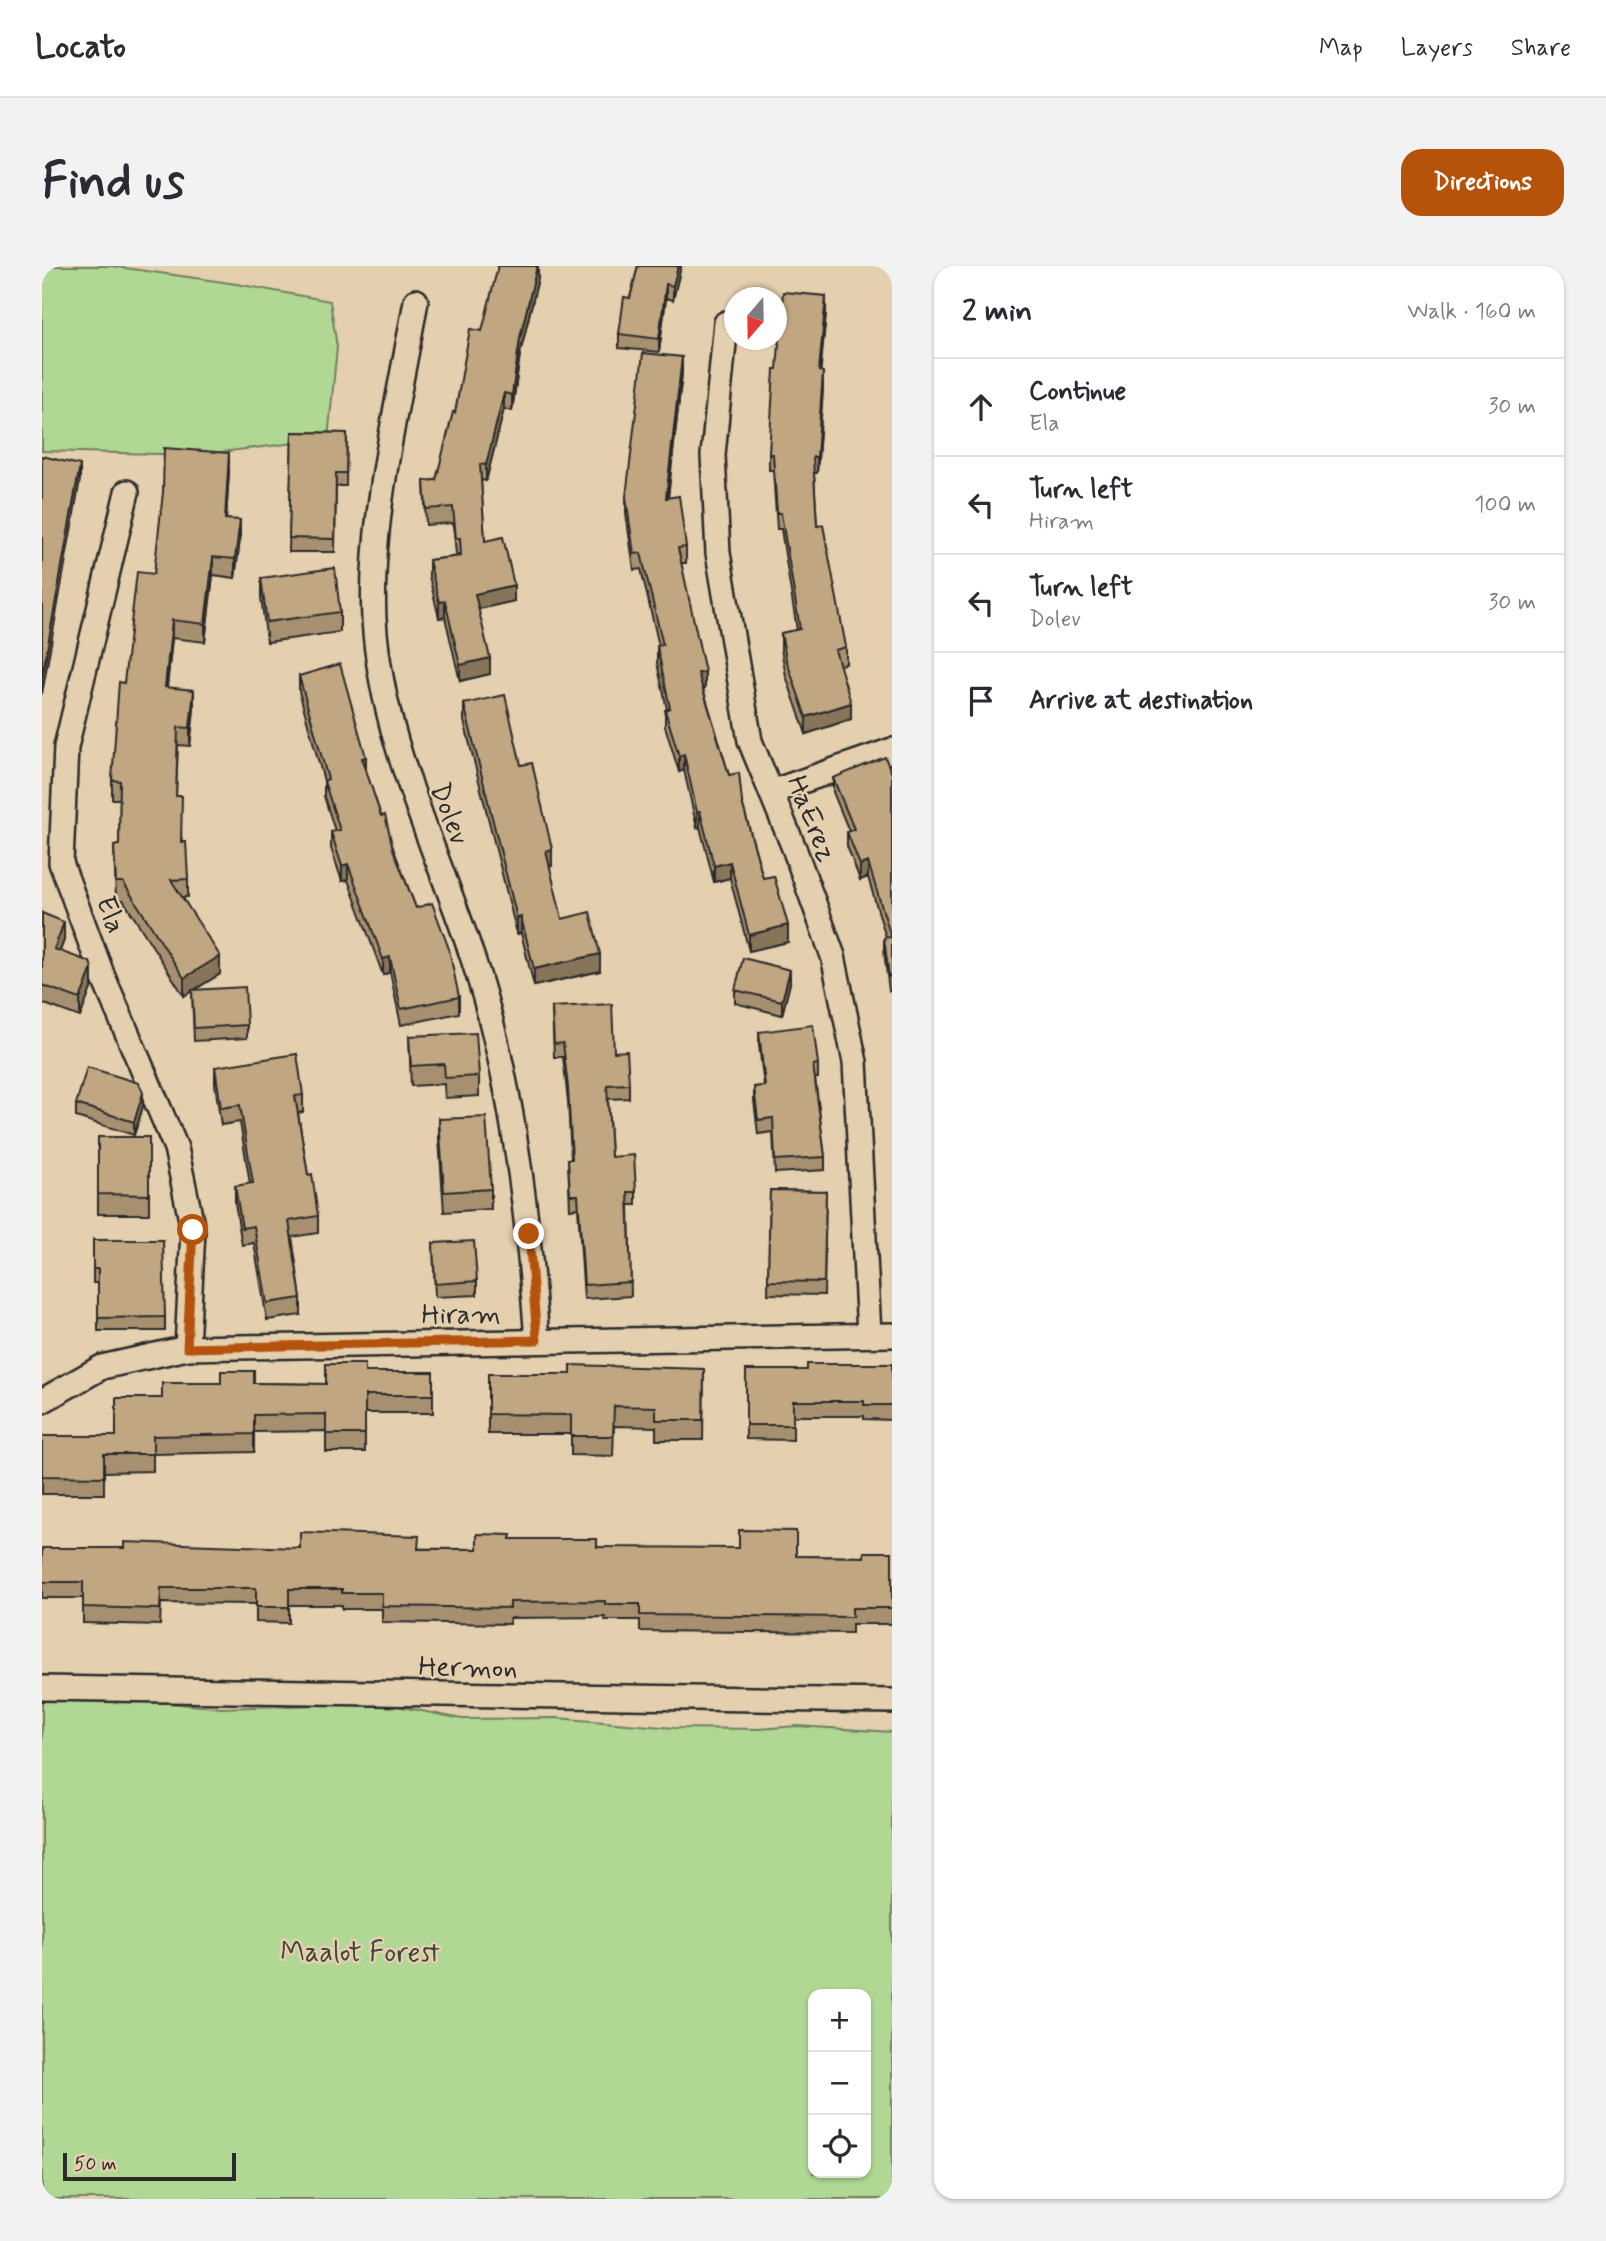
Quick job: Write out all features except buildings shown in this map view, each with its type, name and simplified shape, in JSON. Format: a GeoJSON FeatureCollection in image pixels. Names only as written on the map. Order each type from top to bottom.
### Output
{"type":"FeatureCollection","features":[{"type":"Feature","properties":{"kind":"street","name":"Dolev"},"geometry":{"type":"LineString","coordinates":[[416,301],[378,535],[374,618],[381,677],[406,779],[489,1012],[509,1107],[529,1234],[537,1340]]}},
{"type":"Feature","properties":{"kind":"street","name":"HaErez"},"geometry":{"type":"LineString","coordinates":[[724,343],[713,455],[718,553],[750,741],[833,956],[855,1062],[881,1334]]}},
{"type":"Feature","properties":{"kind":"street","name":"Ela"},"geometry":{"type":"LineString","coordinates":[[127,492],[65,747],[61,863],[102,974],[176,1148],[193,1230],[187,1348]]}},
{"type":"Feature","properties":{"kind":"street"},"geometry":{"type":"LineString","coordinates":[[771,792],[892,750]]}},
{"type":"Feature","properties":{"kind":"street","name":"Hiram"},"geometry":{"type":"LineString","coordinates":[[42,1401],[102,1367],[187,1348],[881,1334]]}},
{"type":"Feature","properties":{"kind":"street","name":"Hermon"},"geometry":{"type":"LineString","coordinates":[[42,1688],[892,1701]]}},
{"type":"Feature","properties":{"kind":"green space"},"geometry":{"type":"Polygon","coordinates":[[[42,266],[111,266],[237,284],[330,301],[337,347],[328,439],[197,455],[42,451],[42,266]]]}},
{"type":"Feature","properties":{"kind":"green space","name":"Maalot Forest"},"geometry":{"type":"Polygon","coordinates":[[[50,1692],[222,1708],[382,1703],[462,1719],[556,1718],[674,1728],[759,1729],[797,1726],[892,1732],[892,2199],[42,2199],[42,1695],[50,1692]]]}},
{"type":"Feature","properties":{"kind":"route"},"geometry":{"type":"LineString","coordinates":[[193,1230],[187,1348],[537,1340],[529,1234]]}}]}
